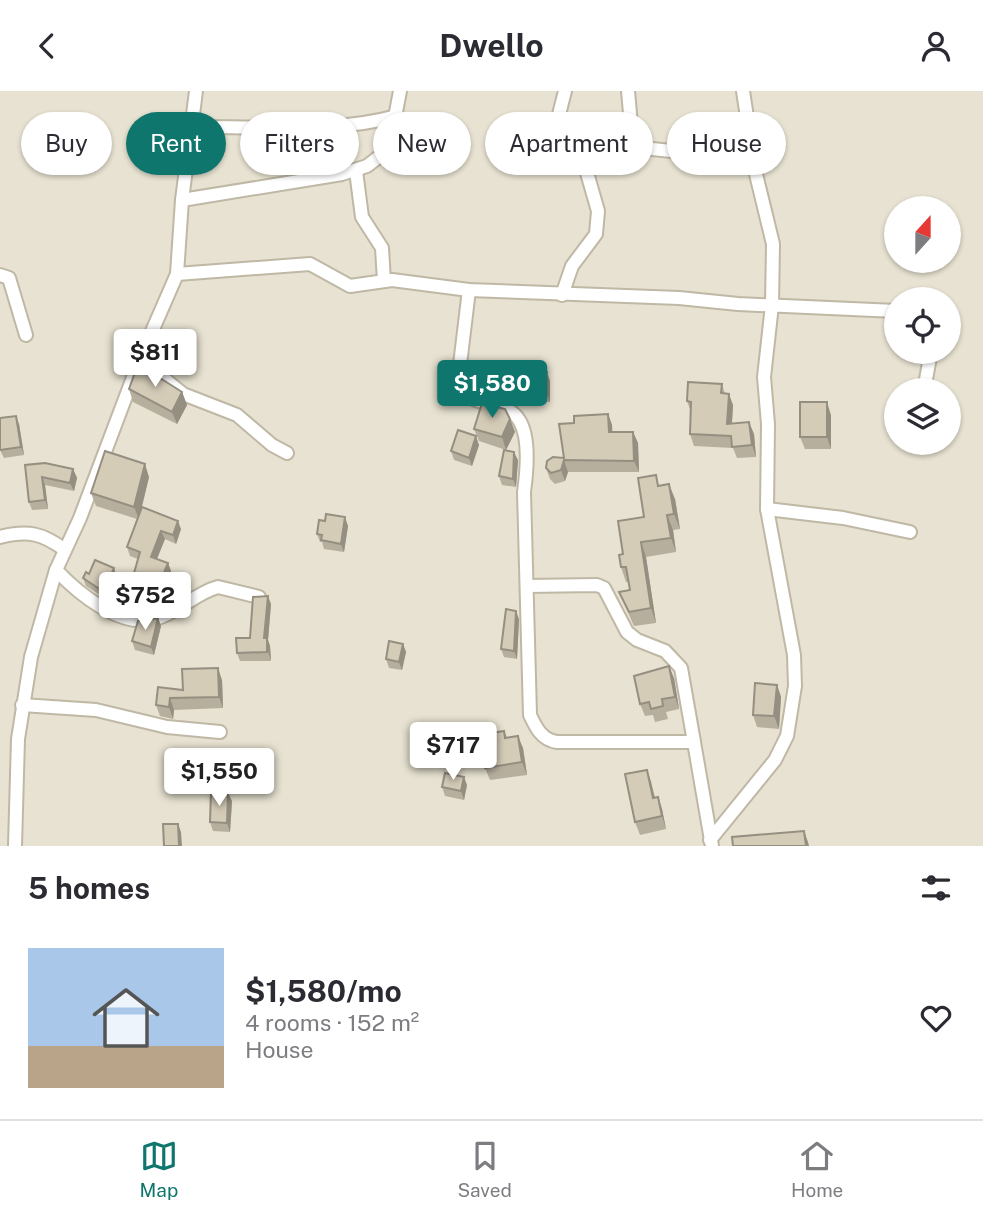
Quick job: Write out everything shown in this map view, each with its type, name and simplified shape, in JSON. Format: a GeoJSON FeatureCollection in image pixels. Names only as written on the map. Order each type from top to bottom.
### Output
{"type":"FeatureCollection","features":[{"type":"Feature","properties":{"kind":"street"},"geometry":{"type":"LineString","coordinates":[[194,112],[196,91]]}},
{"type":"Feature","properties":{"kind":"street"},"geometry":{"type":"LineString","coordinates":[[397,112],[400,91]]}},
{"type":"Feature","properties":{"kind":"street"},"geometry":{"type":"LineString","coordinates":[[559,112],[565,91]]}},
{"type":"Feature","properties":{"kind":"street"},"geometry":{"type":"LineString","coordinates":[[628,91],[630,112]]}},
{"type":"Feature","properties":{"kind":"street"},"geometry":{"type":"LineString","coordinates":[[711,843],[775,760],[789,724],[795,686],[794,655],[767,509],[768,424],[764,377],[772,305],[773,244],[755,170],[743,91]]}},
{"type":"Feature","properties":{"kind":"street"},"geometry":{"type":"LineString","coordinates":[[226,127],[373,122]]}},
{"type":"Feature","properties":{"kind":"street"},"geometry":{"type":"LineString","coordinates":[[15,846],[22,705],[41,615],[56,570],[140,359],[177,274],[185,175]]}},
{"type":"Feature","properties":{"kind":"street"},"geometry":{"type":"LineString","coordinates":[[182,200],[332,175]]}},
{"type":"Feature","properties":{"kind":"street"},"geometry":{"type":"LineString","coordinates":[[357,175],[362,217],[382,249],[384,281]]}},
{"type":"Feature","properties":{"kind":"street"},"geometry":{"type":"LineString","coordinates":[[562,295],[572,266],[596,234],[598,211],[588,175]]}},
{"type":"Feature","properties":{"kind":"street"},"geometry":{"type":"LineString","coordinates":[[177,274],[310,264],[350,286],[384,281],[469,290],[679,297],[884,310]]}},
{"type":"Feature","properties":{"kind":"street"},"geometry":{"type":"LineString","coordinates":[[0,275],[9,278],[26,335]]}},
{"type":"Feature","properties":{"kind":"street"},"geometry":{"type":"LineString","coordinates":[[469,290],[458,381],[462,392],[471,398],[515,411],[522,422],[529,461],[524,492],[530,715],[536,729],[548,740],[694,742]]}},
{"type":"Feature","properties":{"kind":"street"},"geometry":{"type":"LineString","coordinates":[[140,359],[183,394],[237,415],[272,445],[287,453]]}},
{"type":"Feature","properties":{"kind":"street"},"geometry":{"type":"LineString","coordinates":[[767,509],[843,518],[910,533]]}},
{"type":"Feature","properties":{"kind":"street"},"geometry":{"type":"LineString","coordinates":[[0,537],[29,531],[43,534],[65,550]]}},
{"type":"Feature","properties":{"kind":"street"},"geometry":{"type":"LineString","coordinates":[[56,570],[86,599],[102,608],[142,620],[155,619],[218,587],[259,597]]}},
{"type":"Feature","properties":{"kind":"street"},"geometry":{"type":"LineString","coordinates":[[527,586],[597,585],[604,588],[627,632],[637,640],[665,651],[681,668],[711,843]]}},
{"type":"Feature","properties":{"kind":"street"},"geometry":{"type":"LineString","coordinates":[[22,705],[96,710],[167,727],[219,732]]}},
{"type":"Feature","properties":{"kind":"shaded area"},"geometry":{"type":"Polygon","coordinates":[[[0,91],[983,91],[983,846],[0,846],[0,91]]]}},
{"type":"Feature","properties":{"kind":"building"},"geometry":{"type":"Polygon","coordinates":[[[138,364],[182,392],[172,412],[129,389],[138,364]]]}},
{"type":"Feature","properties":{"kind":"building"},"geometry":{"type":"Polygon","coordinates":[[[532,372],[547,372],[547,394],[532,393],[532,372]]]}},
{"type":"Feature","properties":{"kind":"building"},"geometry":{"type":"Polygon","coordinates":[[[688,382],[722,384],[721,393],[729,394],[727,424],[749,422],[752,445],[732,447],[731,436],[690,434],[691,402],[687,401],[688,382]]]}},
{"type":"Feature","properties":{"kind":"building"},"geometry":{"type":"Polygon","coordinates":[[[800,402],[827,402],[827,437],[800,437],[800,402]]]}},
{"type":"Feature","properties":{"kind":"building"},"geometry":{"type":"Polygon","coordinates":[[[482,403],[505,409],[510,419],[502,437],[474,429],[482,403]]]}},
{"type":"Feature","properties":{"kind":"building"},"geometry":{"type":"Polygon","coordinates":[[[608,414],[609,432],[633,432],[634,461],[564,460],[561,470],[551,473],[546,468],[547,461],[553,457],[564,458],[559,424],[574,423],[574,416],[608,414]]]}},
{"type":"Feature","properties":{"kind":"building"},"geometry":{"type":"Polygon","coordinates":[[[16,416],[21,447],[0,450],[0,418],[16,416]]]}},
{"type":"Feature","properties":{"kind":"building"},"geometry":{"type":"Polygon","coordinates":[[[458,430],[476,436],[469,458],[451,451],[458,430]]]}},
{"type":"Feature","properties":{"kind":"building"},"geometry":{"type":"Polygon","coordinates":[[[504,450],[514,452],[513,479],[499,476],[504,450]]]}},
{"type":"Feature","properties":{"kind":"building"},"geometry":{"type":"Polygon","coordinates":[[[105,451],[145,464],[134,507],[91,493],[105,451]]]}},
{"type":"Feature","properties":{"kind":"building"},"geometry":{"type":"Polygon","coordinates":[[[45,463],[73,469],[70,483],[42,477],[45,500],[29,502],[25,465],[45,463]]]}},
{"type":"Feature","properties":{"kind":"building"},"geometry":{"type":"Polygon","coordinates":[[[656,475],[658,486],[669,484],[674,514],[667,515],[671,538],[641,542],[651,608],[629,612],[619,592],[630,590],[626,567],[621,567],[619,555],[623,554],[618,521],[644,517],[638,478],[656,475]]]}},
{"type":"Feature","properties":{"kind":"building"},"geometry":{"type":"Polygon","coordinates":[[[142,507],[178,521],[173,535],[161,531],[151,557],[168,563],[160,582],[134,573],[140,552],[127,547],[142,507]]]}},
{"type":"Feature","properties":{"kind":"building"},"geometry":{"type":"Polygon","coordinates":[[[326,514],[345,517],[341,544],[321,540],[322,535],[317,534],[319,520],[325,521],[326,514]]]}},
{"type":"Feature","properties":{"kind":"building"},"geometry":{"type":"Polygon","coordinates":[[[95,560],[114,568],[104,592],[83,578],[86,572],[89,574],[95,560]]]}},
{"type":"Feature","properties":{"kind":"building"},"geometry":{"type":"Polygon","coordinates":[[[268,596],[264,638],[267,638],[267,652],[237,653],[236,638],[250,638],[253,597],[268,596]]]}},
{"type":"Feature","properties":{"kind":"building"},"geometry":{"type":"Polygon","coordinates":[[[506,609],[516,611],[514,651],[501,649],[506,609]]]}},
{"type":"Feature","properties":{"kind":"building"},"geometry":{"type":"Polygon","coordinates":[[[158,618],[151,647],[132,641],[138,621],[158,618]]]}},
{"type":"Feature","properties":{"kind":"building"},"geometry":{"type":"Polygon","coordinates":[[[389,641],[403,644],[399,662],[386,659],[389,641]]]}},
{"type":"Feature","properties":{"kind":"building"},"geometry":{"type":"Polygon","coordinates":[[[669,666],[675,697],[662,699],[663,706],[651,709],[649,702],[640,704],[634,676],[669,666]]]}},
{"type":"Feature","properties":{"kind":"building"},"geometry":{"type":"Polygon","coordinates":[[[218,668],[219,697],[170,698],[169,707],[156,705],[158,687],[183,690],[182,669],[218,668]]]}},
{"type":"Feature","properties":{"kind":"building"},"geometry":{"type":"Polygon","coordinates":[[[755,683],[777,685],[774,716],[753,715],[755,683]]]}},
{"type":"Feature","properties":{"kind":"building"},"geometry":{"type":"Polygon","coordinates":[[[504,731],[505,738],[518,736],[522,762],[485,768],[480,735],[504,731]]]}},
{"type":"Feature","properties":{"kind":"building"},"geometry":{"type":"Polygon","coordinates":[[[647,770],[653,798],[658,797],[662,816],[635,822],[625,774],[647,770]]]}},
{"type":"Feature","properties":{"kind":"building"},"geometry":{"type":"Polygon","coordinates":[[[445,773],[464,777],[461,791],[442,787],[445,773]]]}},
{"type":"Feature","properties":{"kind":"building"},"geometry":{"type":"Polygon","coordinates":[[[211,792],[228,793],[227,823],[210,822],[211,792]]]}},
{"type":"Feature","properties":{"kind":"building"},"geometry":{"type":"Polygon","coordinates":[[[163,824],[178,824],[179,846],[164,846],[163,824]]]}},
{"type":"Feature","properties":{"kind":"building"},"geometry":{"type":"Polygon","coordinates":[[[804,831],[806,846],[733,846],[732,837],[804,831]]]}}]}
